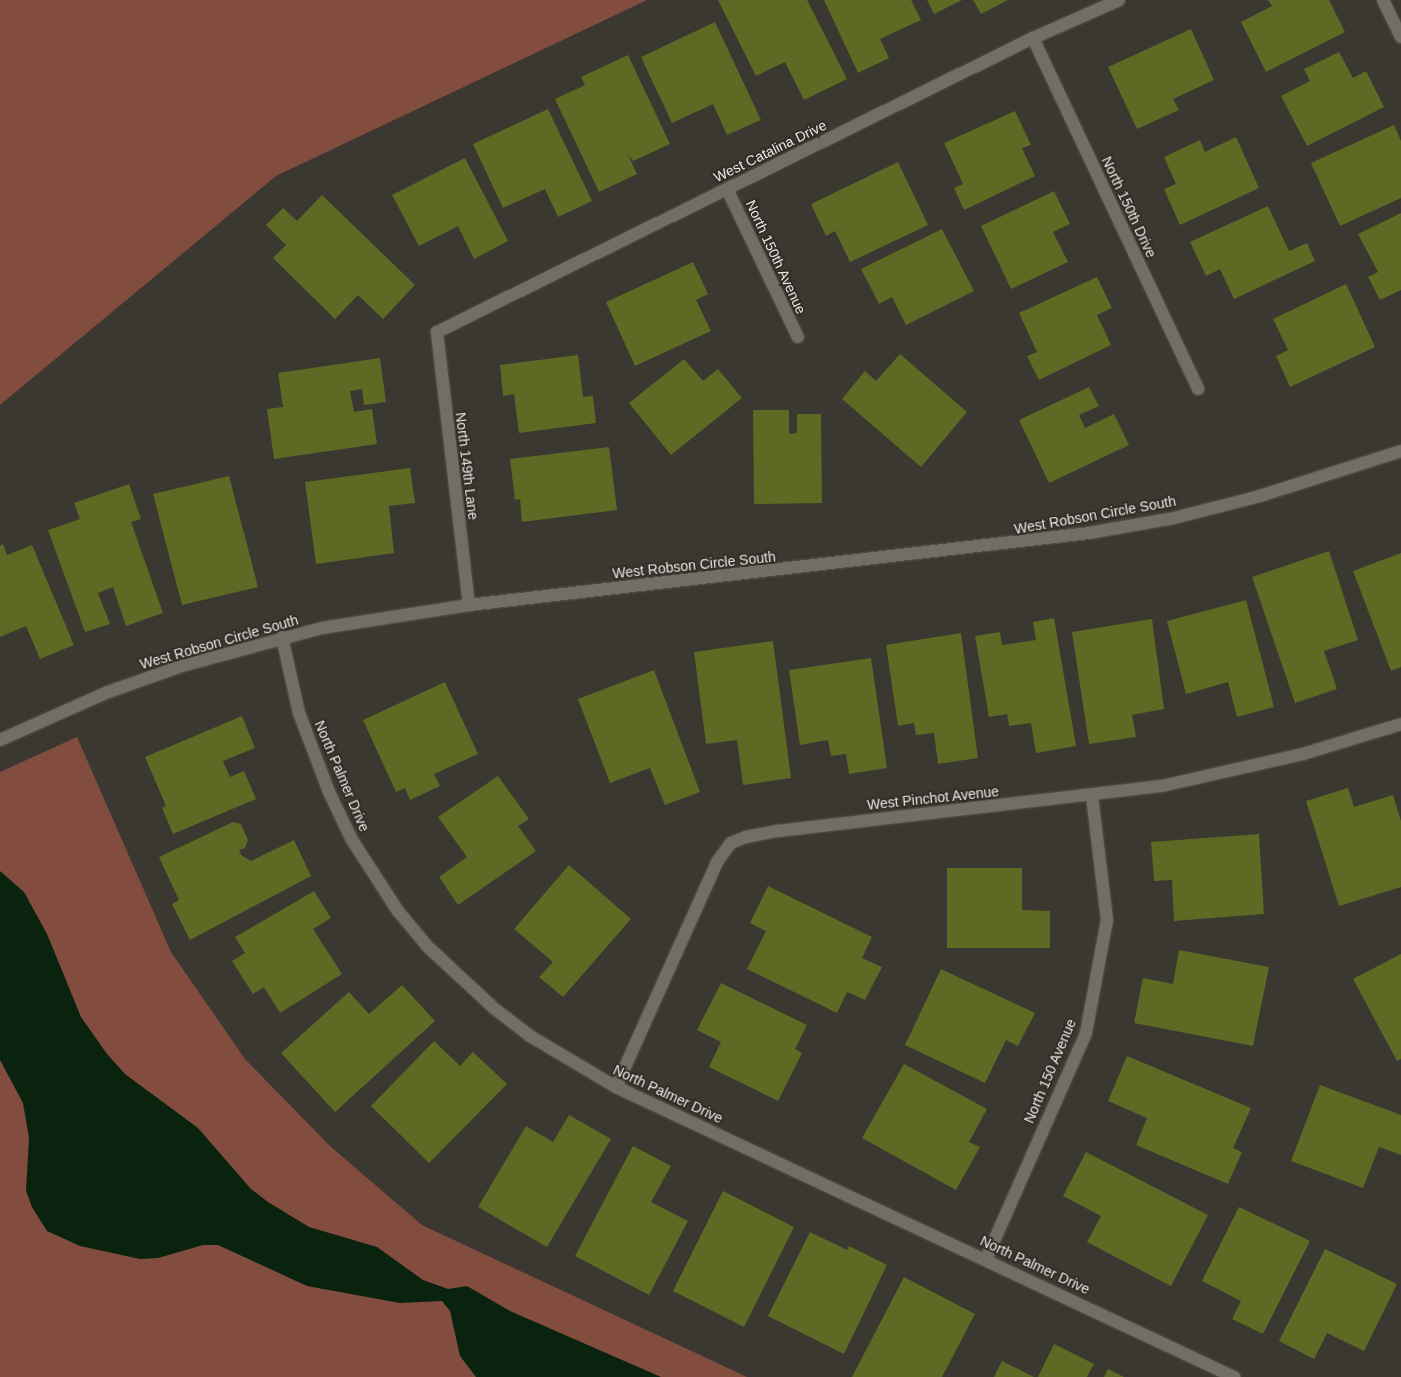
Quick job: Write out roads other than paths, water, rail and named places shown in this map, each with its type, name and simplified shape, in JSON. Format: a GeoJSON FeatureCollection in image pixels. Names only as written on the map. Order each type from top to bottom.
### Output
{"type":"FeatureCollection","features":[{"type":"Feature","properties":{"kind":"street","name":"West Catalina Drive"},"geometry":{"type":"LineString","coordinates":[[437,332],[1033,38],[1119,0]]}},
{"type":"Feature","properties":{"kind":"street"},"geometry":{"type":"LineString","coordinates":[[1383,0],[1401,37]]}},
{"type":"Feature","properties":{"kind":"street","name":"North 150th Drive"},"geometry":{"type":"LineString","coordinates":[[1033,38],[1198,388]]}},
{"type":"Feature","properties":{"kind":"street","name":"North 150th Avenue"},"geometry":{"type":"LineString","coordinates":[[727,189],[798,338]]}},
{"type":"Feature","properties":{"kind":"street","name":"North 149th Lane"},"geometry":{"type":"LineString","coordinates":[[437,332],[469,605]]}},
{"type":"Feature","properties":{"kind":"street","name":"West Robson Circle South"},"geometry":{"type":"LineString","coordinates":[[0,740],[108,692],[182,666],[282,637],[469,605],[1089,533],[1174,518],[1260,496],[1401,451]]}},
{"type":"Feature","properties":{"kind":"street","name":"North Palmer Drive"},"geometry":{"type":"LineString","coordinates":[[282,637],[299,713],[329,792],[352,840],[398,911],[460,980],[495,1009],[530,1036],[616,1087],[986,1258],[1234,1377]]}},
{"type":"Feature","properties":{"kind":"street","name":"West Pinchot Avenue"},"geometry":{"type":"LineString","coordinates":[[616,1087],[717,862],[731,844],[746,837],[778,831],[1092,796],[1235,771],[1401,724]]}},
{"type":"Feature","properties":{"kind":"street","name":"North 150 Avenue"},"geometry":{"type":"LineString","coordinates":[[986,1258],[1086,1033],[1107,920],[1092,796]]}}]}
